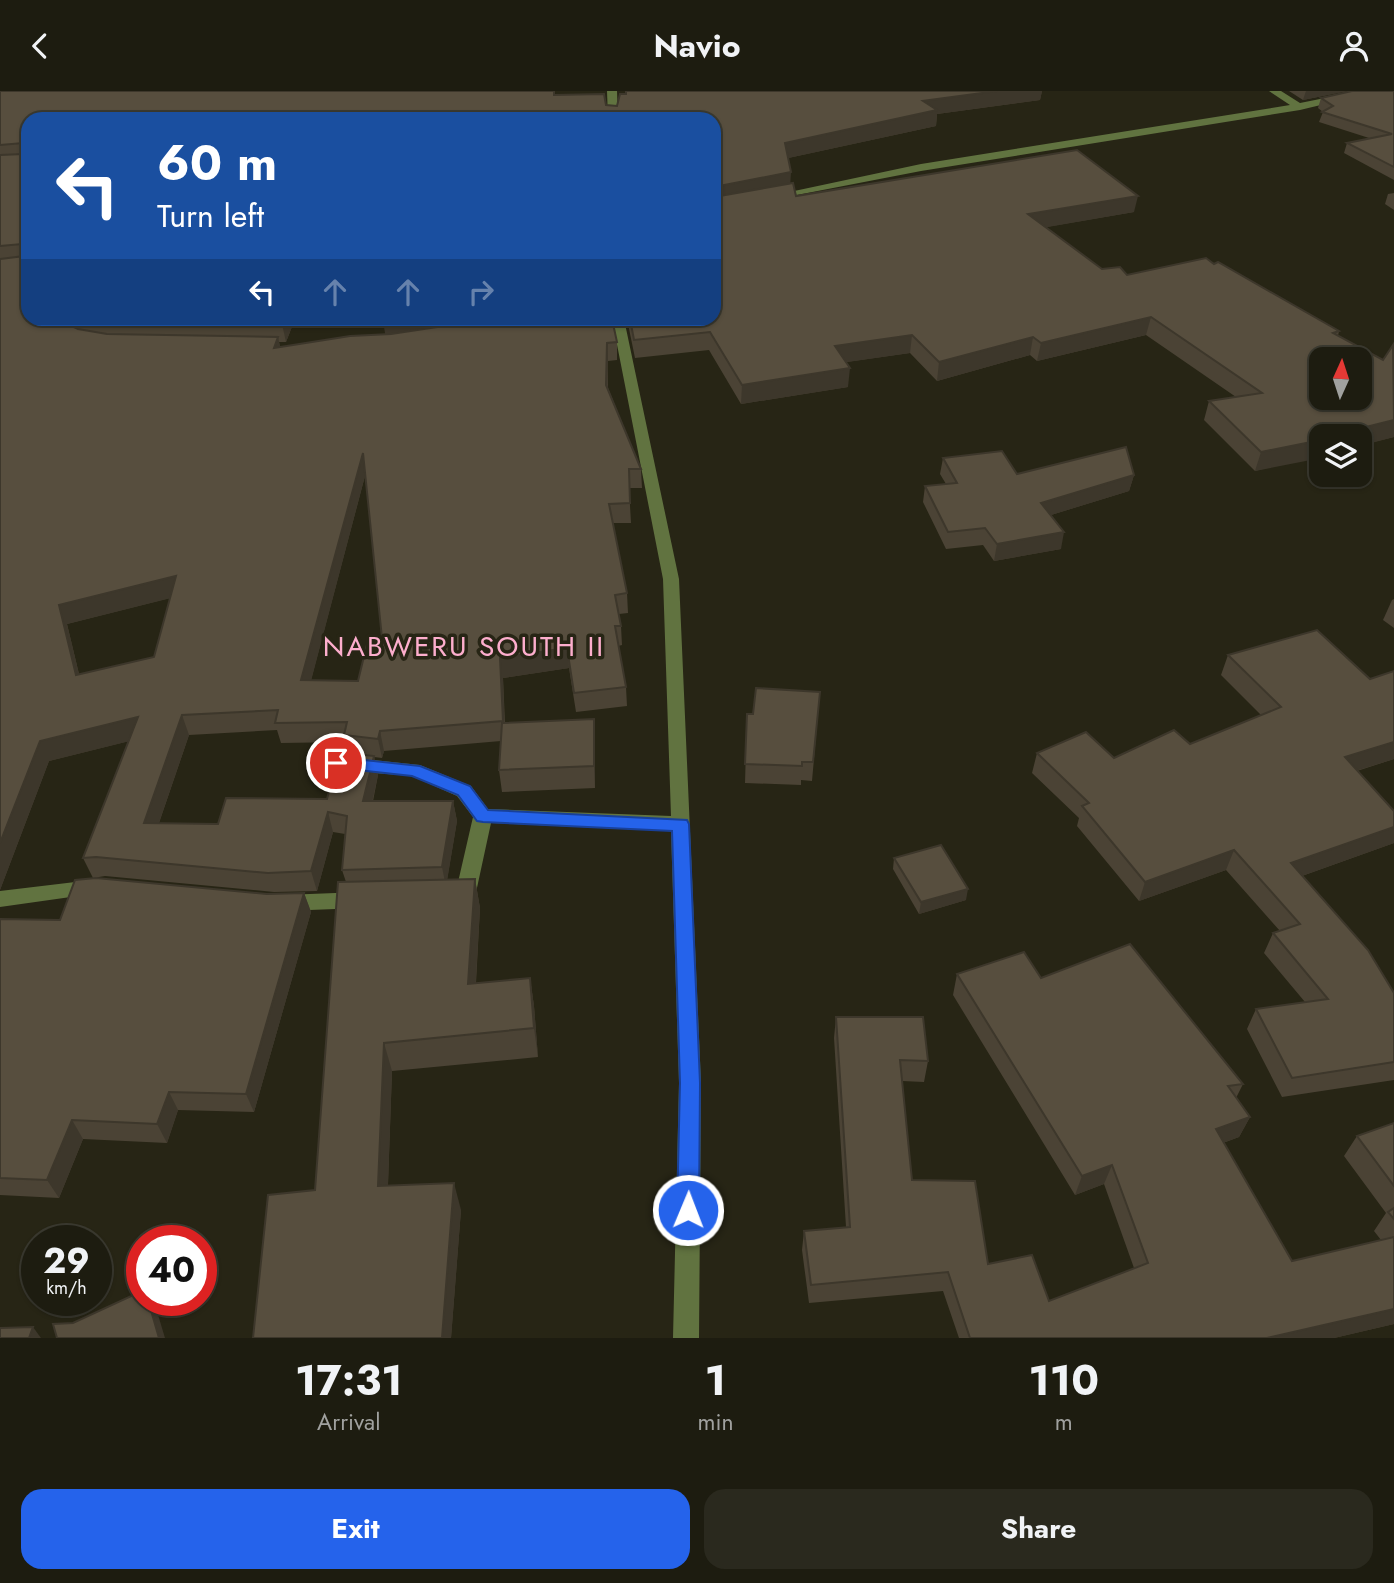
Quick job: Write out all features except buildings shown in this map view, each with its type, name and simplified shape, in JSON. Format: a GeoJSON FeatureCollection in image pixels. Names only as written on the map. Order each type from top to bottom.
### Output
{"type":"FeatureCollection","features":[{"type":"Feature","properties":{"kind":"street"},"geometry":{"type":"LineString","coordinates":[[612,91],[613,112]]}},
{"type":"Feature","properties":{"kind":"street"},"geometry":{"type":"LineString","coordinates":[[1274,91],[1300,107]]}},
{"type":"Feature","properties":{"kind":"street"},"geometry":{"type":"LineString","coordinates":[[755,200],[984,157],[1300,107],[1374,91]]}},
{"type":"Feature","properties":{"kind":"street"},"geometry":{"type":"LineString","coordinates":[[619,326],[671,579],[690,1083],[686,1338],[679,1338]]}},
{"type":"Feature","properties":{"kind":"street"},"geometry":{"type":"LineString","coordinates":[[336,763],[414,770],[464,790],[483,816],[465,898],[437,898]]}},
{"type":"Feature","properties":{"kind":"street"},"geometry":{"type":"LineString","coordinates":[[483,816],[681,824]]}},
{"type":"Feature","properties":{"kind":"street"},"geometry":{"type":"LineString","coordinates":[[0,899],[105,887]]}},
{"type":"Feature","properties":{"kind":"street"},"geometry":{"type":"LineString","coordinates":[[261,902],[383,900]]}},
{"type":"Feature","properties":{"kind":"district","name":"NABWERU SOUTH II"},"geometry":{"type":"Point","coordinates":[464,646]}},
{"type":"Feature","properties":{"kind":"route"},"geometry":{"type":"LineString","coordinates":[[336,763],[414,770],[464,790],[483,816],[681,824],[690,1083],[688,1210]]}}]}
